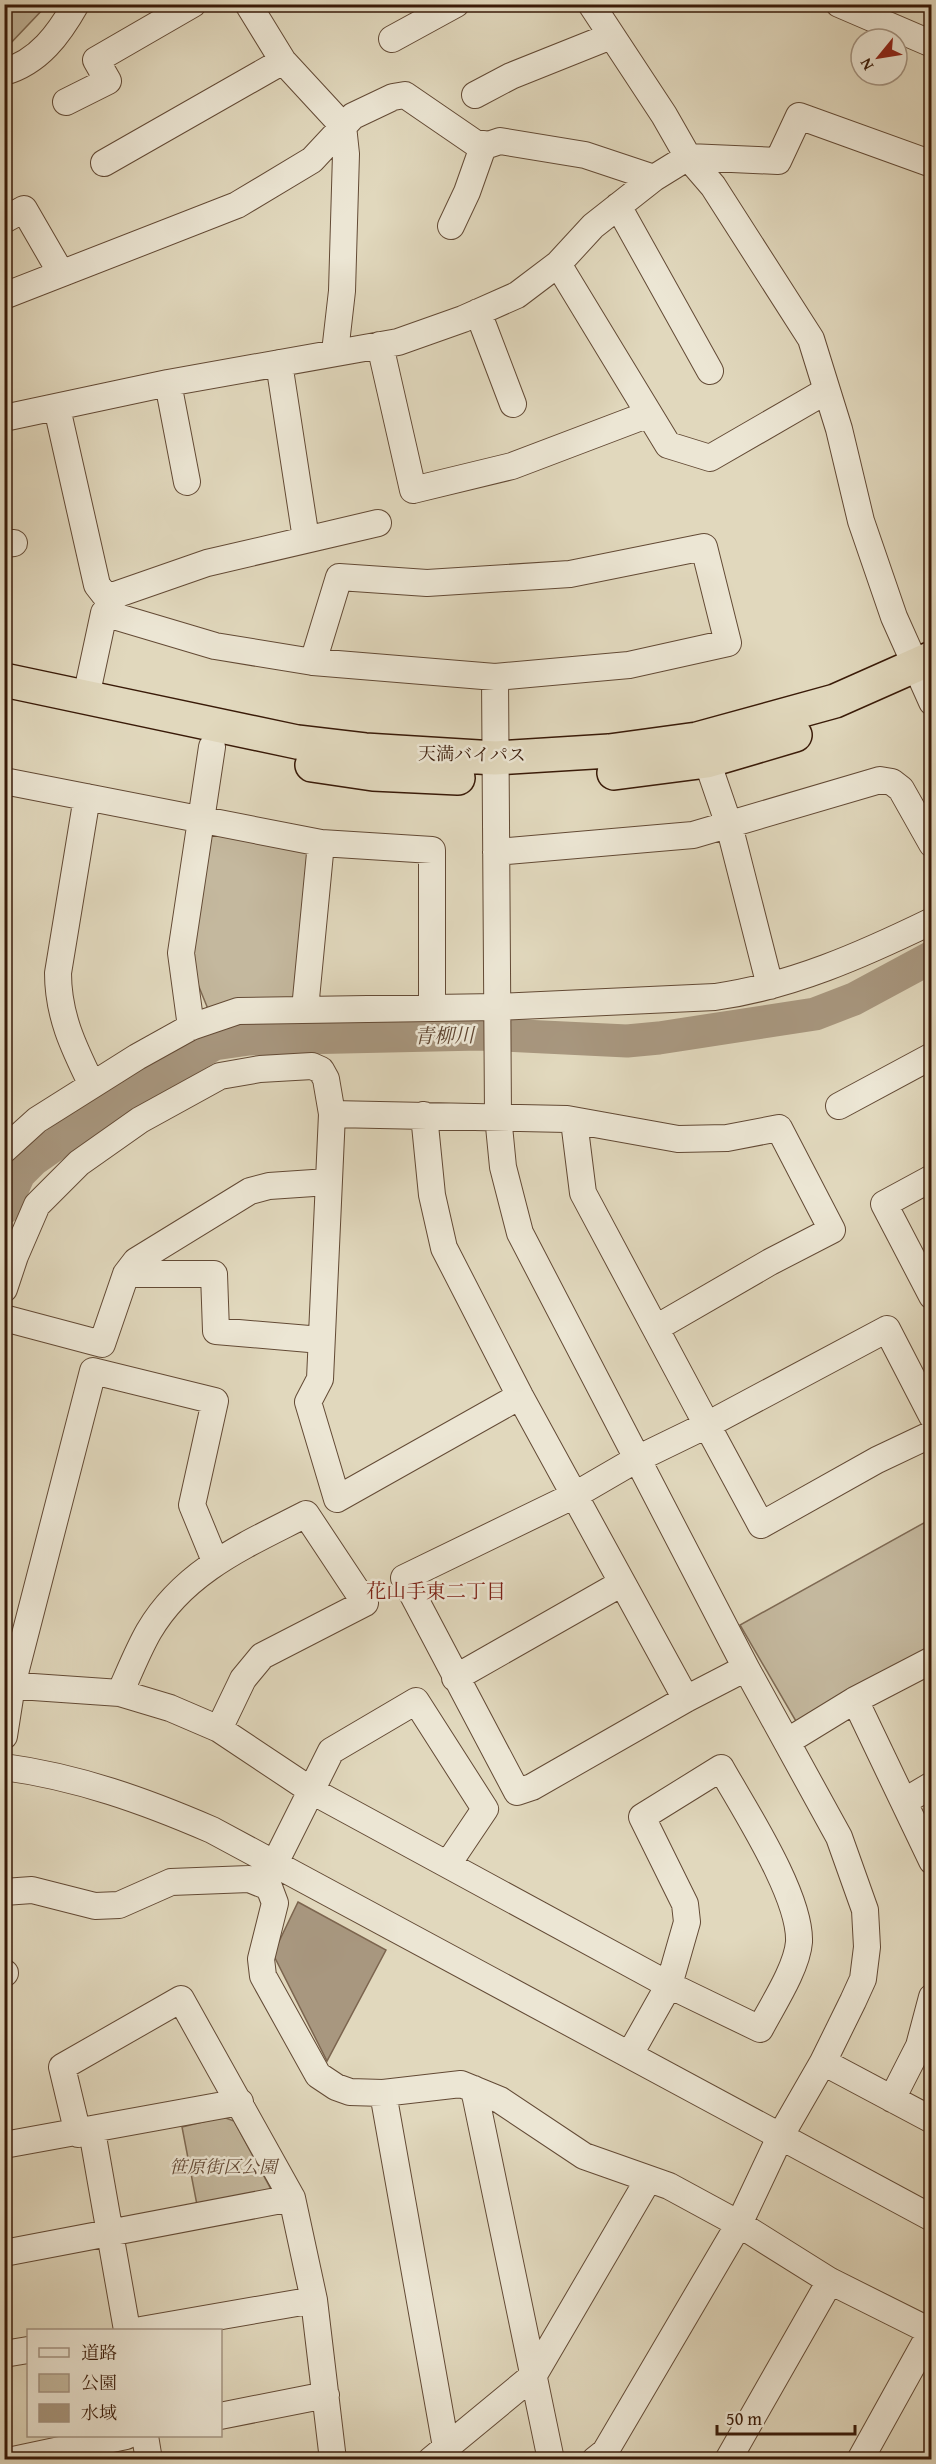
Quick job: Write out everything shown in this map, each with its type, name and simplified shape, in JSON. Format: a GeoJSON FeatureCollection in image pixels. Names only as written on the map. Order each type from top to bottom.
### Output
{"type":"FeatureCollection","features":[{"type":"Feature","properties":{"kind":"highway","name":"天満バイパス"},"geometry":{"type":"LineString","coordinates":[[4,680],[297,742],[496,769],[697,739],[835,700],[927,680]]}},
{"type":"Feature","properties":{"kind":"highway","name":"天満バイパス"},"geometry":{"type":"LineString","coordinates":[[4,702],[212,747],[373,774],[496,769],[618,772],[707,761],[847,719],[927,680]]}},
{"type":"Feature","properties":{"kind":"street"},"geometry":{"type":"LineString","coordinates":[[4,72],[37,56],[50,43],[76,4]]}},
{"type":"Feature","properties":{"kind":"street"},"geometry":{"type":"LineString","coordinates":[[66,102],[108,81],[96,60],[193,4]]}},
{"type":"Feature","properties":{"kind":"street"},"geometry":{"type":"LineString","coordinates":[[248,4],[283,61],[343,126],[346,154],[342,291],[335,352]]}},
{"type":"Feature","properties":{"kind":"street"},"geometry":{"type":"LineString","coordinates":[[392,39],[456,4]]}},
{"type":"Feature","properties":{"kind":"street"},"geometry":{"type":"LineString","coordinates":[[591,4],[664,115],[688,157],[713,186],[811,339],[839,429],[861,521],[927,680]]}},
{"type":"Feature","properties":{"kind":"street"},"geometry":{"type":"LineString","coordinates":[[852,8],[932,44]]}},
{"type":"Feature","properties":{"kind":"street"},"geometry":{"type":"LineString","coordinates":[[475,94],[511,76],[611,36]]}},
{"type":"Feature","properties":{"kind":"street"},"geometry":{"type":"LineString","coordinates":[[104,162],[283,61]]}},
{"type":"Feature","properties":{"kind":"street"},"geometry":{"type":"LineString","coordinates":[[4,296],[237,205],[312,160],[343,126],[366,109],[393,97],[405,95],[475,142],[484,144],[500,141],[585,155],[654,178]]}},
{"type":"Feature","properties":{"kind":"street"},"geometry":{"type":"LineString","coordinates":[[4,418],[168,383],[398,342],[478,312],[517,295],[558,264],[593,226],[654,178],[688,157],[778,161],[799,116],[932,164]]}},
{"type":"Feature","properties":{"kind":"street"},"geometry":{"type":"LineString","coordinates":[[451,226],[467,192],[484,144]]}},
{"type":"Feature","properties":{"kind":"street"},"geometry":{"type":"LineString","coordinates":[[618,206],[710,371]]}},
{"type":"Feature","properties":{"kind":"street"},"geometry":{"type":"LineString","coordinates":[[4,220],[24,209],[61,273]]}},
{"type":"Feature","properties":{"kind":"street"},"geometry":{"type":"LineString","coordinates":[[558,264],[668,445],[710,458],[826,391]]}},
{"type":"Feature","properties":{"kind":"street"},"geometry":{"type":"LineString","coordinates":[[478,312],[513,404]]}},
{"type":"Feature","properties":{"kind":"street"},"geometry":{"type":"LineString","coordinates":[[380,345],[413,490],[512,466],[649,414]]}},
{"type":"Feature","properties":{"kind":"street"},"geometry":{"type":"LineString","coordinates":[[279,363],[306,538]]}},
{"type":"Feature","properties":{"kind":"street"},"geometry":{"type":"LineString","coordinates":[[168,383],[187,482]]}},
{"type":"Feature","properties":{"kind":"street"},"geometry":{"type":"LineString","coordinates":[[57,408],[97,585],[104,594],[115,595],[207,563],[378,523]]}},
{"type":"Feature","properties":{"kind":"street"},"geometry":{"type":"LineString","coordinates":[[86,697],[104,613],[215,646],[313,662],[495,677],[629,665],[728,643],[704,547],[570,574],[427,583],[339,577],[313,662]]}},
{"type":"Feature","properties":{"kind":"street"},"geometry":{"type":"LineString","coordinates":[[495,677],[498,1116],[503,1167],[520,1233],[747,1668],[839,1837],[865,1910],[867,1947],[863,1979],[823,2062],[781,2135],[739,2224],[606,2457]]}},
{"type":"Feature","properties":{"kind":"street"},"geometry":{"type":"LineString","coordinates":[[190,1027],[181,954],[203,820],[212,747]]}},
{"type":"Feature","properties":{"kind":"street"},"geometry":{"type":"LineString","coordinates":[[707,761],[729,825],[770,986]]}},
{"type":"Feature","properties":{"kind":"street"},"geometry":{"type":"LineString","coordinates":[[496,852],[693,835],[880,780],[892,782],[901,789],[932,844]]}},
{"type":"Feature","properties":{"kind":"street"},"geometry":{"type":"LineString","coordinates":[[4,781],[321,843],[432,850],[432,1008]]}},
{"type":"Feature","properties":{"kind":"street"},"geometry":{"type":"LineString","coordinates":[[87,797],[58,973],[58,997],[66,1032],[92,1085]]}},
{"type":"Feature","properties":{"kind":"street"},"geometry":{"type":"LineString","coordinates":[[305,1009],[321,843]]}},
{"type":"Feature","properties":{"kind":"street"},"geometry":{"type":"LineString","coordinates":[[4,1150],[37,1120],[92,1085],[190,1027],[238,1011],[497,1007],[715,997],[770,986],[860,956],[932,921]]}},
{"type":"Feature","properties":{"kind":"street"},"geometry":{"type":"LineString","coordinates":[[839,1106],[932,1056]]}},
{"type":"Feature","properties":{"kind":"street"},"geometry":{"type":"LineString","coordinates":[[4,1289],[10,1254],[37,1205],[79,1163],[140,1120],[220,1076],[260,1069],[312,1066],[321,1070],[326,1079],[332,1114],[320,1379],[308,1402],[308,1410],[337,1499],[520,1396]]}},
{"type":"Feature","properties":{"kind":"street"},"geometry":{"type":"LineString","coordinates":[[332,1114],[498,1116],[574,1121],[678,1139],[727,1138],[778,1128],[832,1230],[770,1262],[656,1328]]}},
{"type":"Feature","properties":{"kind":"street"},"geometry":{"type":"LineString","coordinates":[[424,1115],[432,1195],[444,1248],[520,1396],[686,1699]]}},
{"type":"Feature","properties":{"kind":"street"},"geometry":{"type":"LineString","coordinates":[[574,1121],[584,1193],[761,1525],[877,1460],[932,1434]]}},
{"type":"Feature","properties":{"kind":"street"},"geometry":{"type":"LineString","coordinates":[[932,1178],[884,1204],[932,1296]]}},
{"type":"Feature","properties":{"kind":"street"},"geometry":{"type":"LineString","coordinates":[[4,1318],[102,1344],[126,1274],[136,1261],[250,1191],[269,1186],[328,1182]]}},
{"type":"Feature","properties":{"kind":"street"},"geometry":{"type":"LineString","coordinates":[[126,1274],[214,1274],[216,1331],[321,1340]]}},
{"type":"Feature","properties":{"kind":"street"},"geometry":{"type":"LineString","coordinates":[[747,1668],[686,1699],[532,1787],[517,1792],[404,1578],[574,1495],[637,1459],[707,1425],[887,1329],[932,1416]]}},
{"type":"Feature","properties":{"kind":"street"},"geometry":{"type":"LineString","coordinates":[[4,1736],[8,1685],[93,1371],[215,1401],[192,1504],[215,1561]]}},
{"type":"Feature","properties":{"kind":"street"},"geometry":{"type":"LineString","coordinates":[[120,1694],[150,1630],[182,1590],[215,1561],[306,1514],[365,1603],[262,1656],[243,1679],[219,1729]]}},
{"type":"Feature","properties":{"kind":"street"},"geometry":{"type":"LineString","coordinates":[[455,1678],[622,1583]]}},
{"type":"Feature","properties":{"kind":"street"},"geometry":{"type":"LineString","coordinates":[[788,1742],[855,1701],[932,1660]]}},
{"type":"Feature","properties":{"kind":"street"},"geometry":{"type":"LineString","coordinates":[[8,1685],[120,1694],[170,1708],[219,1729],[312,1791],[669,1985],[760,2030],[794,1962],[799,1943],[797,1924],[779,1871],[721,1768],[642,1817],[685,1904],[687,1922],[669,1985],[630,2054]]}},
{"type":"Feature","properties":{"kind":"street"},"geometry":{"type":"LineString","coordinates":[[275,1863],[331,1751],[416,1701],[485,1809],[448,1864]]}},
{"type":"Feature","properties":{"kind":"street"},"geometry":{"type":"LineString","coordinates":[[855,1701],[932,1861]]}},
{"type":"Feature","properties":{"kind":"street"},"geometry":{"type":"LineString","coordinates":[[4,1767],[72,1780],[158,1806],[212,1830],[932,2218]]}},
{"type":"Feature","properties":{"kind":"street"},"geometry":{"type":"LineString","coordinates":[[905,1801],[932,1785]]}},
{"type":"Feature","properties":{"kind":"street"},"geometry":{"type":"LineString","coordinates":[[4,1892],[32,1890],[94,1905],[119,1905],[171,1882],[249,1879],[269,1887],[275,1903],[261,1959],[263,1976],[279,2009],[318,2075],[350,2092],[383,2093],[461,2084],[474,2089],[500,2100],[584,2156],[669,2186],[739,2224],[830,2281],[931,2332],[860,2460]]}},
{"type":"Feature","properties":{"kind":"street"},"geometry":{"type":"LineString","coordinates":[[892,2099],[920,2046],[932,1998]]}},
{"type":"Feature","properties":{"kind":"street"},"geometry":{"type":"LineString","coordinates":[[127,2329],[110,2232],[85,2132],[62,2067],[181,1999],[292,2198],[314,2300],[333,2460]]}},
{"type":"Feature","properties":{"kind":"street"},"geometry":{"type":"LineString","coordinates":[[823,2062],[932,2120]]}},
{"type":"Feature","properties":{"kind":"street"},"geometry":{"type":"LineString","coordinates":[[474,2089],[551,2460]]}},
{"type":"Feature","properties":{"kind":"street"},"geometry":{"type":"LineString","coordinates":[[383,2093],[439,2453]]}},
{"type":"Feature","properties":{"kind":"street"},"geometry":{"type":"LineString","coordinates":[[4,2145],[240,2102]]}},
{"type":"Feature","properties":{"kind":"street"},"geometry":{"type":"LineString","coordinates":[[439,2453],[534,2375],[648,2180]]}},
{"type":"Feature","properties":{"kind":"street"},"geometry":{"type":"LineString","coordinates":[[4,2253],[292,2198]]}},
{"type":"Feature","properties":{"kind":"street"},"geometry":{"type":"LineString","coordinates":[[728,2460],[830,2281]]}},
{"type":"Feature","properties":{"kind":"street"},"geometry":{"type":"LineString","coordinates":[[152,2329],[314,2300]]}},
{"type":"Feature","properties":{"kind":"street"},"geometry":{"type":"LineString","coordinates":[[4,2354],[27,2350]]}},
{"type":"Feature","properties":{"kind":"street"},"geometry":{"type":"LineString","coordinates":[[222,2416],[326,2395]]}},
{"type":"Feature","properties":{"kind":"street"},"geometry":{"type":"LineString","coordinates":[[13,2460],[121,2437]]}},
{"type":"Feature","properties":{"kind":"street"},"geometry":{"type":"LineString","coordinates":[[145,2437],[149,2460]]}},
{"type":"Feature","properties":{"kind":"green space"},"geometry":{"type":"Polygon","coordinates":[[[4,5],[47,5],[7,47],[4,5]]]}},
{"type":"Feature","properties":{"kind":"green space"},"geometry":{"type":"Polygon","coordinates":[[[211,827],[313,851],[299,999],[208,1009],[188,960],[211,827]]]}},
{"type":"Feature","properties":{"kind":"green space"},"geometry":{"type":"Polygon","coordinates":[[[931,1519],[931,1647],[797,1723],[740,1625],[931,1519]]]}},
{"type":"Feature","properties":{"kind":"green space","name":"笹原街区公園"},"geometry":{"type":"Polygon","coordinates":[[[223,2117],[234,2121],[273,2193],[197,2205],[182,2127],[223,2117]]]}},
{"type":"Feature","properties":{"kind":"water"},"geometry":{"type":"Polygon","coordinates":[[[298,1902],[386,1950],[327,2061],[273,1954],[298,1902]]]}},
{"type":"Feature","properties":{"kind":"waterway","name":"青柳川"},"geometry":{"type":"LineString","coordinates":[[4,1208],[19,1174],[33,1160],[113,1104],[214,1044],[249,1039],[480,1034],[627,1041],[659,1038],[815,1014],[854,999],[932,957]]}},
{"type":"Feature","properties":{"kind":"district","name":"花山手東二丁目"},"geometry":{"type":"Point","coordinates":[436,1590]}}]}
